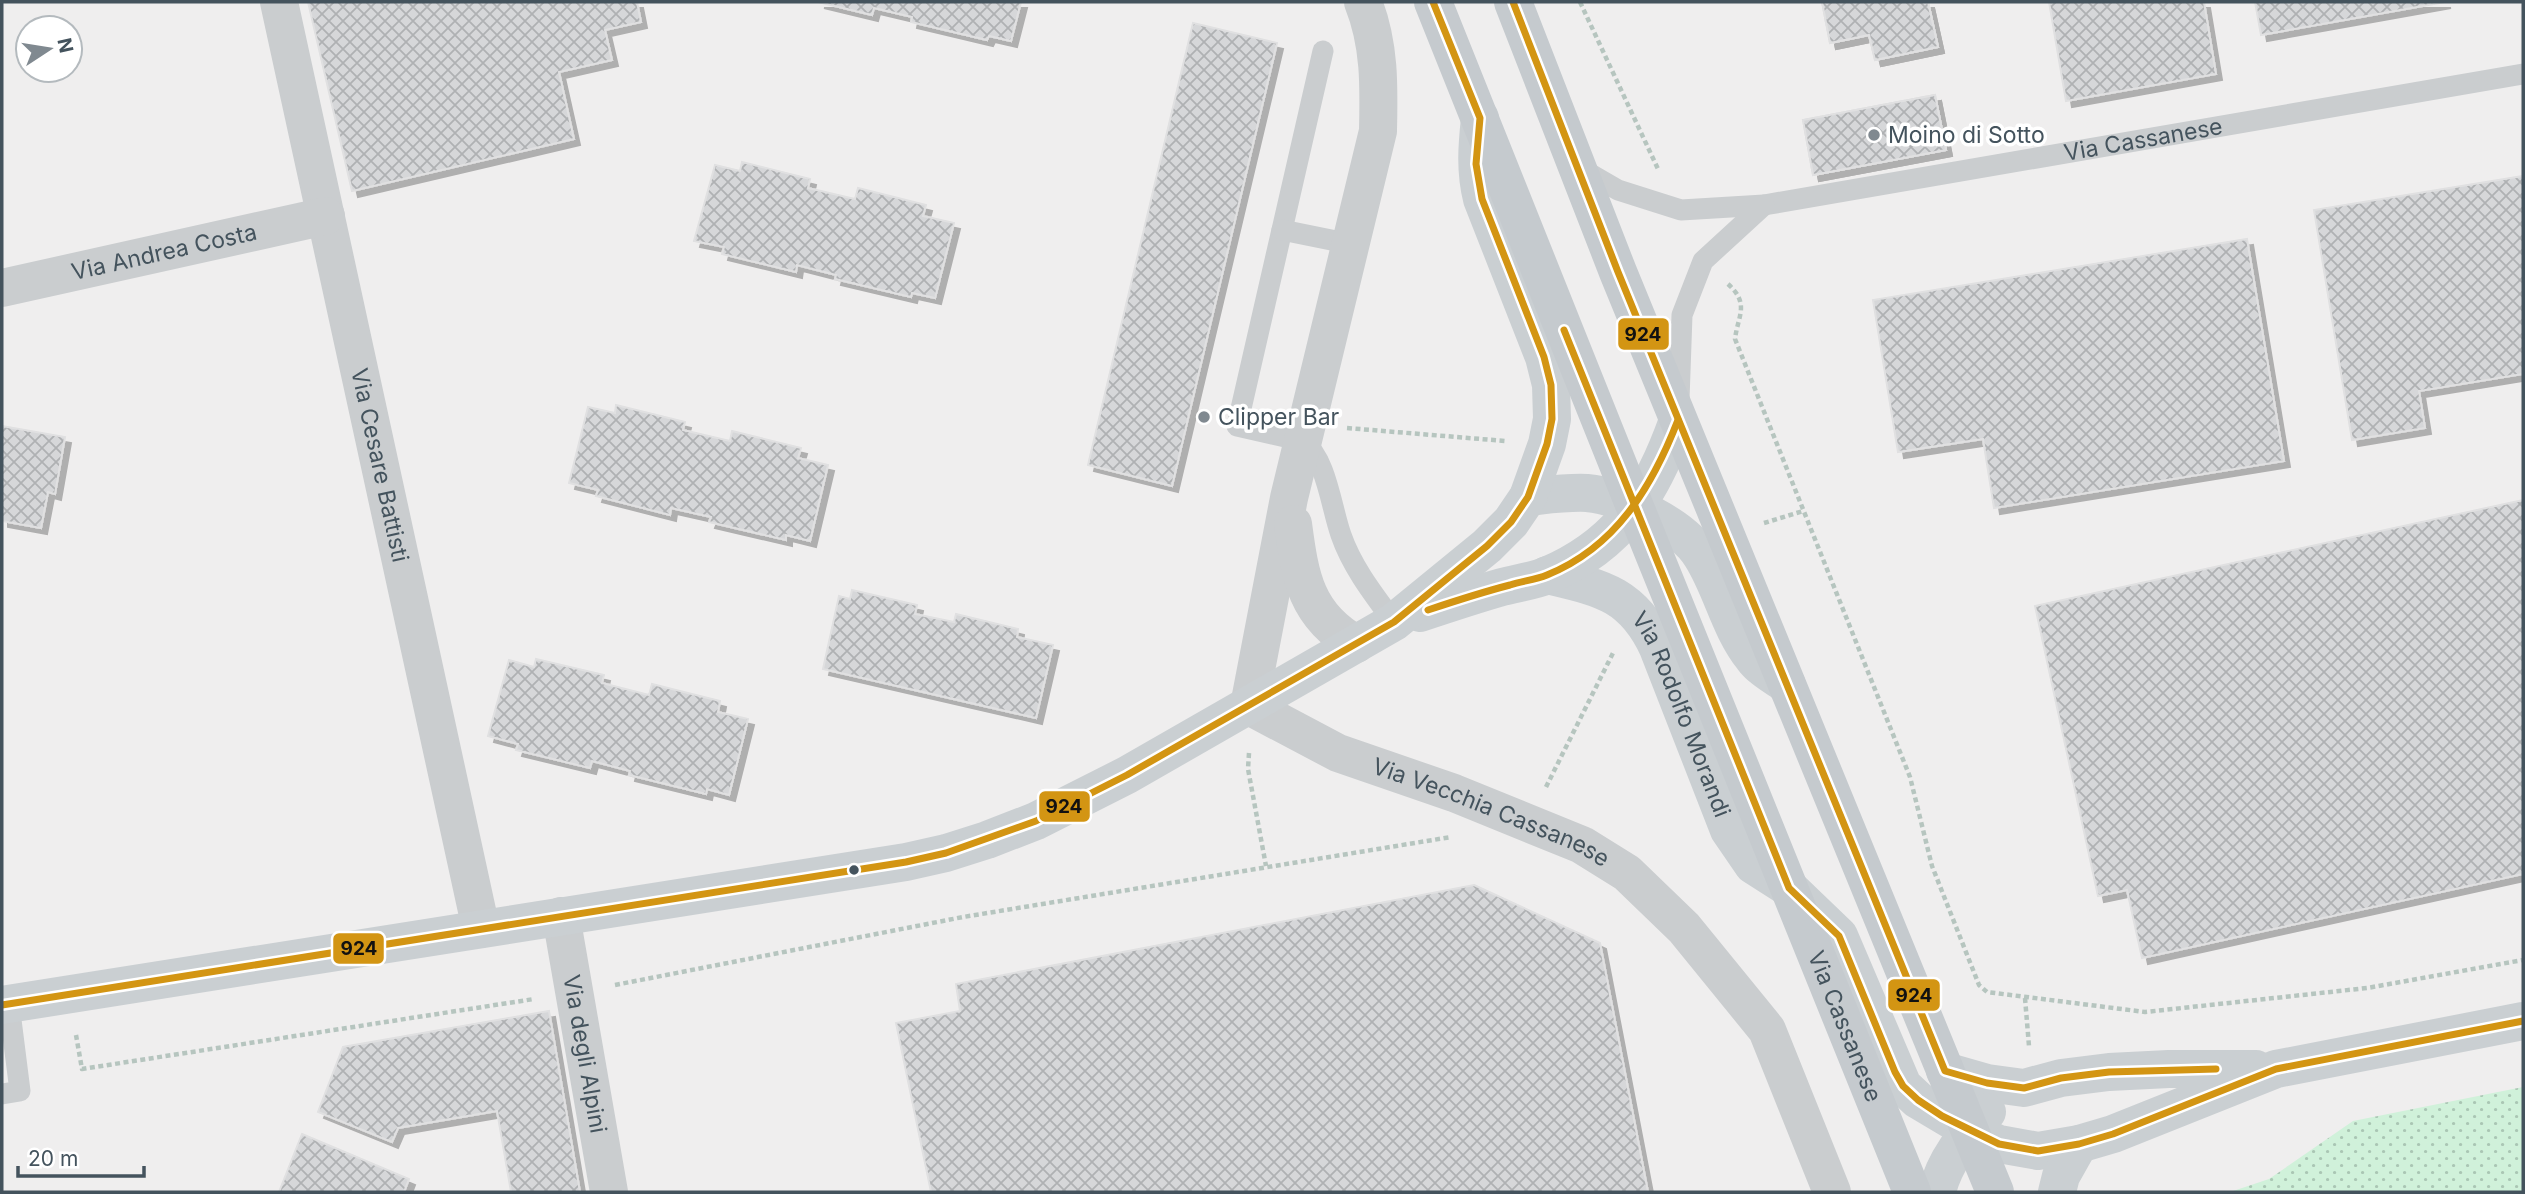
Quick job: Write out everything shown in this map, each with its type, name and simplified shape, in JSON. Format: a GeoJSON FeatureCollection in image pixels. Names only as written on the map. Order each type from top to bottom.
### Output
{"type":"FeatureCollection","features":[{"type":"Feature","properties":{"kind":"main road","name":"Via Cassanese"},"geometry":{"type":"LineString","coordinates":[[1433,2],[1912,1192]]}},
{"type":"Feature","properties":{"kind":"main road"},"geometry":{"type":"LineString","coordinates":[[1513,2],[1575,165],[1995,1192]]}},
{"type":"Feature","properties":{"kind":"street","name":"Via Cesare Battisti"},"geometry":{"type":"LineString","coordinates":[[279,2],[481,929]]}},
{"type":"Feature","properties":{"kind":"street"},"geometry":{"type":"LineString","coordinates":[[1249,706],[1289,498],[1378,131],[1379,71],[1369,18],[1363,2]]}},
{"type":"Feature","properties":{"kind":"street","name":"Via Rodolfo Morandi"},"geometry":{"type":"LineString","coordinates":[[5,1005],[906,862],[946,853],[987,840],[1081,800],[1394,622],[1487,546],[1511,522],[1528,497],[1547,444],[1552,419],[1552,385],[1544,357],[1482,199],[1476,164],[1480,118]]}},
{"type":"Feature","properties":{"kind":"street","name":"Via Andrea Costa"},"geometry":{"type":"LineString","coordinates":[[2,288],[326,216]]}},
{"type":"Feature","properties":{"kind":"street","name":"Via Rodolfo Morandi"},"geometry":{"type":"LineString","coordinates":[[1394,622],[1458,600],[1547,575],[1607,541],[1635,507],[1648,486],[1669,445],[1678,419]]}},
{"type":"Feature","properties":{"kind":"street"},"geometry":{"type":"LineString","coordinates":[[1528,497],[1587,493],[1635,507],[1667,525],[1695,546],[1709,569],[1740,639],[1754,661],[1787,685]]}},
{"type":"Feature","properties":{"kind":"street"},"geometry":{"type":"LineString","coordinates":[[1289,498],[1299,571],[1316,610],[1335,632],[1356,644]]}},
{"type":"Feature","properties":{"kind":"street","name":"Via Rodolfo Morandi"},"geometry":{"type":"LineString","coordinates":[[1547,575],[1588,584],[1621,599],[1638,613],[1649,628],[1729,830],[1752,865],[1789,888],[1839,936],[1903,1086],[1918,1100],[1999,1144],[2038,1151],[2079,1144],[2113,1134],[2276,1069]]}},
{"type":"Feature","properties":{"kind":"street","name":"Via Vecchia Cassanese"},"geometry":{"type":"LineString","coordinates":[[1249,706],[1338,753],[1454,793],[1582,845],[1626,873],[1684,928],[1767,1030],[1832,1192]]}},
{"type":"Feature","properties":{"kind":"street","name":"Via degli Alpini"},"geometry":{"type":"LineString","coordinates":[[561,916],[609,1192]]}},
{"type":"Feature","properties":{"kind":"street"},"geometry":{"type":"LineString","coordinates":[[1937,1192],[1947,1164],[1970,1130],[1996,1102],[2024,1088],[2061,1078],[2109,1072],[2276,1069],[2523,1021]]}},
{"type":"Feature","properties":{"kind":"street"},"geometry":{"type":"LineString","coordinates":[[1945,1071],[1987,1083],[2024,1088]]}},
{"type":"Feature","properties":{"kind":"street"},"geometry":{"type":"LineString","coordinates":[[2057,1192],[2061,1176],[2079,1144]]}},
{"type":"Feature","properties":{"kind":"lane"},"geometry":{"type":"LineString","coordinates":[[1323,51],[1237,426],[1305,433],[1319,461],[1341,536],[1359,572],[1394,622]]}},
{"type":"Feature","properties":{"kind":"lane","name":"Via Cassanese"},"geometry":{"type":"LineString","coordinates":[[1575,165],[1618,190],[1681,210],[1763,205],[2523,74]]}},
{"type":"Feature","properties":{"kind":"lane"},"geometry":{"type":"LineString","coordinates":[[1678,419],[1682,315],[1703,261],[1763,205]]}},
{"type":"Feature","properties":{"kind":"lane"},"geometry":{"type":"LineString","coordinates":[[1282,230],[1351,244]]}},
{"type":"Feature","properties":{"kind":"lane"},"geometry":{"type":"LineString","coordinates":[[2,1094],[20,1091],[5,1005]]}},
{"type":"Feature","properties":{"kind":"path"},"geometry":{"type":"LineString","coordinates":[[1305,433],[1507,441]]}},
{"type":"Feature","properties":{"kind":"path"},"geometry":{"type":"LineString","coordinates":[[1803,511],[1910,777],[1932,866],[1979,985],[1987,992],[2144,1012],[2367,988],[2523,960]]}},
{"type":"Feature","properties":{"kind":"path"},"geometry":{"type":"LineString","coordinates":[[1529,822],[1616,649]]}},
{"type":"Feature","properties":{"kind":"path"},"geometry":{"type":"LineString","coordinates":[[1249,706],[1248,769],[1266,866]]}},
{"type":"Feature","properties":{"kind":"path"},"geometry":{"type":"LineString","coordinates":[[76,1032],[82,1069],[574,993],[963,917],[1454,837]]}},
{"type":"Feature","properties":{"kind":"green space"},"geometry":{"type":"Polygon","coordinates":[[[2523,1087],[2523,1192],[2230,1192],[2269,1179],[2353,1121],[2523,1087]]]}},
{"type":"Feature","properties":{"kind":"building"},"geometry":{"type":"Polygon","coordinates":[[[308,2],[637,2],[641,22],[605,30],[612,60],[559,72],[574,139],[352,191],[308,2]]]}},
{"type":"Feature","properties":{"kind":"building"},"geometry":{"type":"Polygon","coordinates":[[[818,2],[1021,2],[1011,41],[989,36],[987,40],[911,22],[912,17],[874,8],[872,15],[818,2]]]}},
{"type":"Feature","properties":{"kind":"building","name":"Moino di Sotto"},"geometry":{"type":"Polygon","coordinates":[[[1822,2],[1928,2],[1938,47],[1875,60],[1869,35],[1830,43],[1822,2]]]}},
{"type":"Feature","properties":{"kind":"building","name":"Moino di Sotto"},"geometry":{"type":"Polygon","coordinates":[[[1822,2],[1928,2],[1938,47],[1875,60],[1869,35],[1830,43],[1822,2]]]}},
{"type":"Feature","properties":{"kind":"building"},"geometry":{"type":"Polygon","coordinates":[[[2049,2],[2204,2],[2216,74],[2066,101],[2049,2]]]}},
{"type":"Feature","properties":{"kind":"building"},"geometry":{"type":"Polygon","coordinates":[[[2255,2],[2445,2],[2261,35],[2255,2]]]}},
{"type":"Feature","properties":{"kind":"building"},"geometry":{"type":"Polygon","coordinates":[[[1193,23],[1277,43],[1172,486],[1088,465],[1193,23]]]}},
{"type":"Feature","properties":{"kind":"building","name":"Moino di Sotto"},"geometry":{"type":"Polygon","coordinates":[[[1935,95],[1946,150],[1813,175],[1803,120],[1935,95]]]}},
{"type":"Feature","properties":{"kind":"building","name":"Moino di Sotto"},"geometry":{"type":"Polygon","coordinates":[[[1935,95],[1946,150],[1813,175],[1803,120],[1935,95]]]}},
{"type":"Feature","properties":{"kind":"building"},"geometry":{"type":"Polygon","coordinates":[[[742,162],[810,179],[808,188],[855,199],[858,188],[926,205],[923,216],[954,223],[935,298],[912,293],[911,297],[835,279],[836,275],[797,265],[796,272],[722,254],[724,247],[694,241],[715,165],[740,171],[742,162]]]}},
{"type":"Feature","properties":{"kind":"building"},"geometry":{"type":"Polygon","coordinates":[[[2523,176],[2523,374],[2419,391],[2425,428],[2352,440],[2314,210],[2523,176]]]}},
{"type":"Feature","properties":{"kind":"building"},"geometry":{"type":"Polygon","coordinates":[[[2247,239],[2284,461],[1994,508],[1983,439],[1898,452],[1873,300],[2247,239]]]}},
{"type":"Feature","properties":{"kind":"building"},"geometry":{"type":"Polygon","coordinates":[[[616,405],[685,422],[683,430],[730,441],[732,431],[801,448],[798,458],[828,465],[810,541],[786,535],[786,540],[709,522],[711,517],[671,508],[670,515],[596,496],[598,490],[569,483],[588,407],[615,413],[616,405]]]}},
{"type":"Feature","properties":{"kind":"building"},"geometry":{"type":"Polygon","coordinates":[[[2,426],[65,437],[55,494],[48,492],[41,528],[2,521],[2,426]]]}},
{"type":"Feature","properties":{"kind":"building"},"geometry":{"type":"Polygon","coordinates":[[[2523,500],[2523,874],[2142,958],[2127,890],[2098,896],[2035,606],[2523,500]]]}},
{"type":"Feature","properties":{"kind":"building"},"geometry":{"type":"Polygon","coordinates":[[[852,590],[917,605],[915,614],[954,622],[956,614],[1018,629],[1017,637],[1053,645],[1036,718],[823,669],[839,596],[850,599],[852,590]]]}},
{"type":"Feature","properties":{"kind":"building"},"geometry":{"type":"Polygon","coordinates":[[[536,659],[604,675],[602,683],[649,695],[652,684],[720,701],[718,712],[748,719],[729,795],[707,789],[706,794],[629,775],[630,771],[592,761],[590,768],[516,750],[518,744],[488,736],[509,660],[534,667],[536,659]]]}},
{"type":"Feature","properties":{"kind":"building"},"geometry":{"type":"Polygon","coordinates":[[[1474,885],[1600,943],[1648,1192],[931,1192],[896,1023],[960,1011],[956,984],[1474,885]]]}},
{"type":"Feature","properties":{"kind":"building"},"geometry":{"type":"Polygon","coordinates":[[[549,1011],[580,1192],[511,1192],[497,1111],[398,1128],[392,1142],[318,1112],[343,1047],[549,1011]]]}},
{"type":"Feature","properties":{"kind":"building"},"geometry":{"type":"Polygon","coordinates":[[[302,1134],[409,1179],[404,1192],[279,1192],[302,1134]]]}},
{"type":"Feature","properties":{"kind":"transit line","name":"924"},"geometry":{"type":"LineString","coordinates":[[2,1005],[906,862],[946,853],[1036,821],[1127,775],[1394,622],[1487,546],[1511,522],[1528,497],[1547,444],[1552,419],[1551,385],[1544,357],[1482,199],[1476,164],[1480,118],[1433,2]]}},
{"type":"Feature","properties":{"kind":"transit line","name":"924"},"geometry":{"type":"LineString","coordinates":[[1513,2],[1618,272],[1945,1071],[1987,1083],[2024,1088],[2061,1078],[2109,1072],[2216,1069]]}},
{"type":"Feature","properties":{"kind":"transit line","name":"924"},"geometry":{"type":"LineString","coordinates":[[1564,330],[1789,888],[1839,936],[1895,1072],[1903,1086],[1918,1100],[1942,1116],[1999,1144],[2038,1151],[2079,1144],[2113,1134],[2276,1069],[2523,1021]]}},
{"type":"Feature","properties":{"kind":"transit line","name":"924"},"geometry":{"type":"LineString","coordinates":[[1428,610],[1542,577],[1571,563],[1593,548],[1629,512],[1643,491],[1678,420]]}},
{"type":"Feature","properties":{"kind":"place","name":"Moino di Sotto"},"geometry":{"type":"Point","coordinates":[1874,135]}},
{"type":"Feature","properties":{"kind":"place","name":"Clipper Bar"},"geometry":{"type":"Point","coordinates":[1204,417]}}]}
